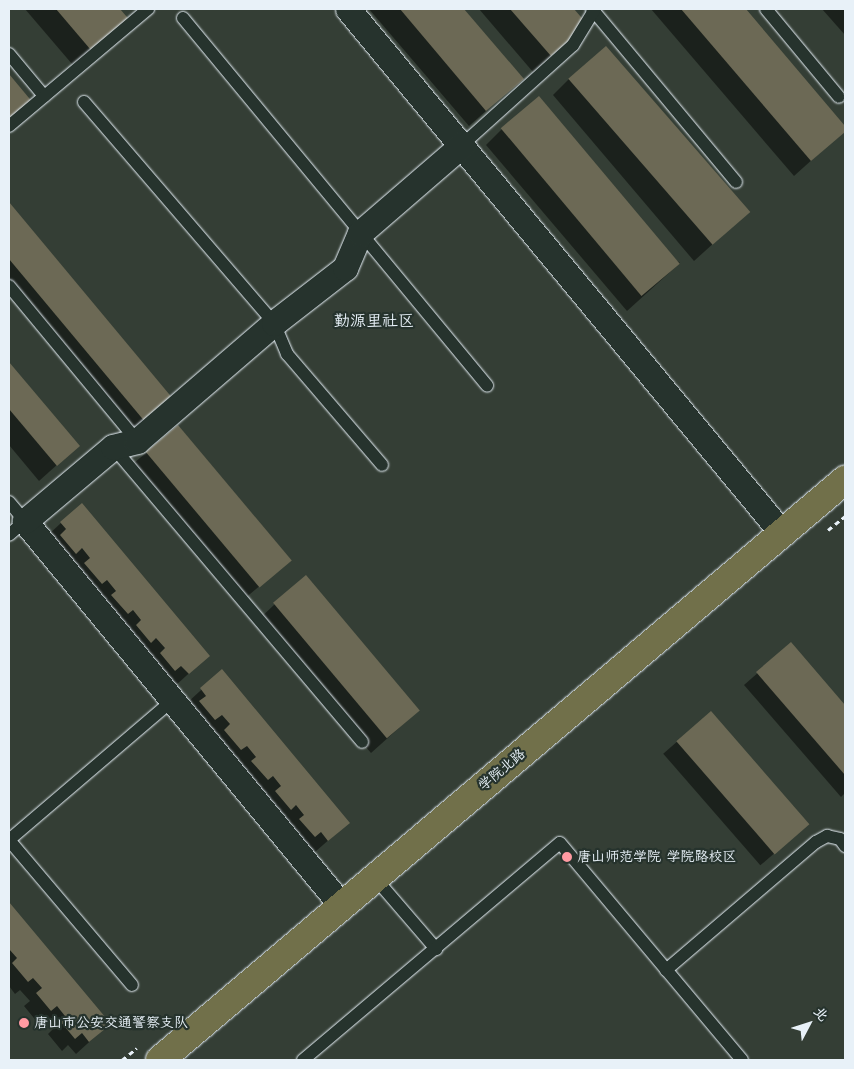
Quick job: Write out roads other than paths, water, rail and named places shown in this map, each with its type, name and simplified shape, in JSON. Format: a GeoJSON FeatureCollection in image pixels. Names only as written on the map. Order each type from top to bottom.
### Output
{"type":"FeatureCollection","features":[{"type":"Feature","properties":{"kind":"main road","name":"学院北路"},"geometry":{"type":"LineString","coordinates":[[160,1060],[845,480]]}},
{"type":"Feature","properties":{"kind":"street"},"geometry":{"type":"LineString","coordinates":[[348,9],[782,533]]}},
{"type":"Feature","properties":{"kind":"street"},"geometry":{"type":"LineString","coordinates":[[342,906],[172,701],[17,528],[345,268],[360,233],[462,145]]}},
{"type":"Feature","properties":{"kind":"lane"},"geometry":{"type":"LineString","coordinates":[[766,9],[839,96]]}},
{"type":"Feature","properties":{"kind":"lane"},"geometry":{"type":"LineString","coordinates":[[9,126],[144,10]]}},
{"type":"Feature","properties":{"kind":"lane"},"geometry":{"type":"LineString","coordinates":[[462,145],[573,45],[594,10],[736,182]]}},
{"type":"Feature","properties":{"kind":"lane"},"geometry":{"type":"LineString","coordinates":[[183,18],[487,386]]}},
{"type":"Feature","properties":{"kind":"lane"},"geometry":{"type":"LineString","coordinates":[[9,54],[44,96]]}},
{"type":"Feature","properties":{"kind":"lane"},"geometry":{"type":"LineString","coordinates":[[84,102],[274,323],[287,354],[382,465]]}},
{"type":"Feature","properties":{"kind":"lane"},"geometry":{"type":"LineString","coordinates":[[9,286],[125,444],[362,742]]}},
{"type":"Feature","properties":{"kind":"lane"},"geometry":{"type":"LineString","coordinates":[[9,502],[17,528]]}},
{"type":"Feature","properties":{"kind":"lane"},"geometry":{"type":"LineString","coordinates":[[132,985],[9,840],[172,701]]}},
{"type":"Feature","properties":{"kind":"lane"},"geometry":{"type":"LineString","coordinates":[[666,970],[816,842],[827,836],[840,839],[845,846]]}},
{"type":"Feature","properties":{"kind":"lane"},"geometry":{"type":"LineString","coordinates":[[303,1060],[560,843],[742,1060]]}},
{"type":"Feature","properties":{"kind":"lane"},"geometry":{"type":"LineString","coordinates":[[375,878],[436,949]]}},
{"type":"Feature","properties":{"kind":"place","name":"唐山师范学院 学院路校区"},"geometry":{"type":"Point","coordinates":[567,857]}},
{"type":"Feature","properties":{"kind":"place","name":"唐山市公安交通警察支队"},"geometry":{"type":"Point","coordinates":[24,1023]}},
{"type":"Feature","properties":{"kind":"district","name":"勤源里社区"},"geometry":{"type":"Point","coordinates":[374,322]}}]}
